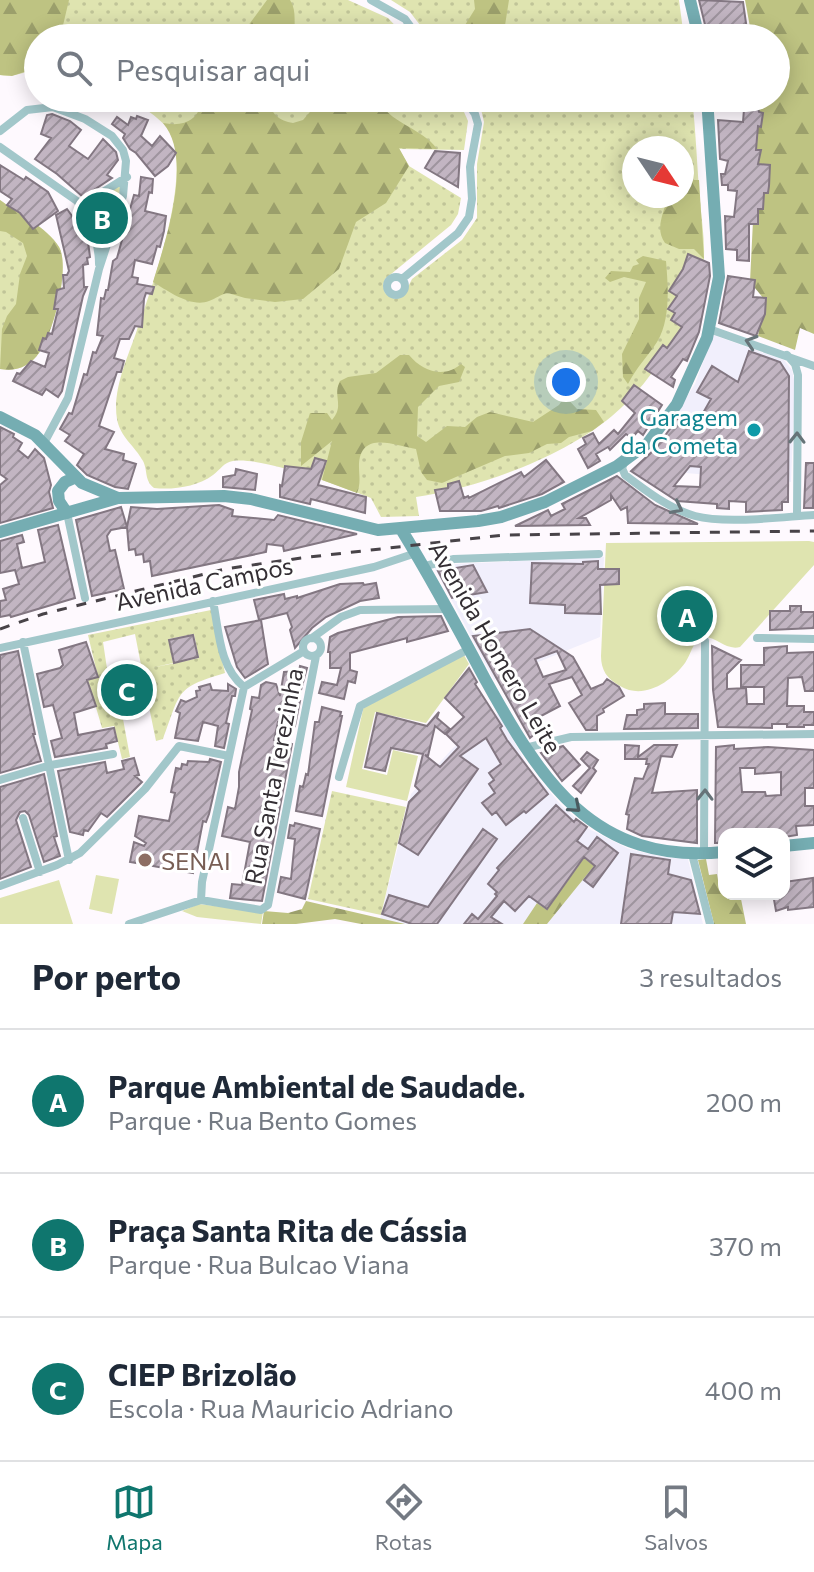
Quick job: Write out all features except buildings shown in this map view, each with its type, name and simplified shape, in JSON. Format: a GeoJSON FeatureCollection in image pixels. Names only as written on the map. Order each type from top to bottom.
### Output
{"type":"FeatureCollection","features":[{"type":"Feature","properties":{"kind":"main road"},"geometry":{"type":"LineString","coordinates":[[690,0],[696,24]]}},
{"type":"Feature","properties":{"kind":"main road"},"geometry":{"type":"LineString","coordinates":[[0,532],[118,498],[224,496],[251,499],[378,530],[401,529],[501,517],[545,502],[618,467],[648,443],[667,420],[692,374],[709,329],[719,277],[708,112]]}},
{"type":"Feature","properties":{"kind":"main road"},"geometry":{"type":"LineString","coordinates":[[0,417],[24,428],[44,443],[74,478],[90,488],[118,498]]}},
{"type":"Feature","properties":{"kind":"main road"},"geometry":{"type":"LineString","coordinates":[[67,513],[59,501],[58,491],[65,482],[74,478]]}},
{"type":"Feature","properties":{"kind":"main road"},"geometry":{"type":"LineString","coordinates":[[86,508],[91,500],[90,488]]}},
{"type":"Feature","properties":{"kind":"main road","name":"Avenida Homero Leite"},"geometry":{"type":"LineString","coordinates":[[401,529],[425,566],[525,748],[554,787],[579,811],[640,846],[673,853],[718,852]]}},
{"type":"Feature","properties":{"kind":"main road"},"geometry":{"type":"LineString","coordinates":[[790,845],[814,843]]}},
{"type":"Feature","properties":{"kind":"street"},"geometry":{"type":"LineString","coordinates":[[371,0],[409,24]]}},
{"type":"Feature","properties":{"kind":"street"},"geometry":{"type":"LineString","coordinates":[[0,131],[24,112]]}},
{"type":"Feature","properties":{"kind":"street"},"geometry":{"type":"LineString","coordinates":[[44,443],[68,398],[99,269],[120,209],[127,177],[126,161],[120,145],[105,131],[69,112]]}},
{"type":"Feature","properties":{"kind":"street"},"geometry":{"type":"LineString","coordinates":[[402,279],[458,233],[469,217],[472,199],[470,167],[478,124],[474,112]]}},
{"type":"Feature","properties":{"kind":"street"},"geometry":{"type":"LineString","coordinates":[[0,147],[69,193],[81,206],[97,244],[99,269]]}},
{"type":"Feature","properties":{"kind":"street"},"geometry":{"type":"LineString","coordinates":[[81,206],[127,177]]}},
{"type":"Feature","properties":{"kind":"street"},"geometry":{"type":"LineString","coordinates":[[709,329],[814,366]]}},
{"type":"Feature","properties":{"kind":"street"},"geometry":{"type":"LineString","coordinates":[[789,357],[798,375],[797,516]]}},
{"type":"Feature","properties":{"kind":"street"},"geometry":{"type":"LineString","coordinates":[[618,467],[649,492],[697,517],[731,519],[814,515]]}},
{"type":"Feature","properties":{"kind":"street"},"geometry":{"type":"LineString","coordinates":[[67,513],[85,598]]}},
{"type":"Feature","properties":{"kind":"street","name":"Avenida Campos"},"geometry":{"type":"LineString","coordinates":[[0,648],[374,567],[416,553]]}},
{"type":"Feature","properties":{"kind":"street"},"geometry":{"type":"LineString","coordinates":[[425,566],[454,559],[599,554]]}},
{"type":"Feature","properties":{"kind":"street"},"geometry":{"type":"LineString","coordinates":[[213,601],[226,664],[231,675],[244,687]]}},
{"type":"Feature","properties":{"kind":"street"},"geometry":{"type":"LineString","coordinates":[[304,651],[305,642],[316,639],[329,625],[350,613],[368,608],[447,609]]}},
{"type":"Feature","properties":{"kind":"street"},"geometry":{"type":"LineString","coordinates":[[757,638],[814,639]]}},
{"type":"Feature","properties":{"kind":"street"},"geometry":{"type":"LineString","coordinates":[[304,651],[316,656],[322,649],[316,639]]}},
{"type":"Feature","properties":{"kind":"street"},"geometry":{"type":"LineString","coordinates":[[705,641],[705,736],[698,854],[710,924]]}},
{"type":"Feature","properties":{"kind":"street"},"geometry":{"type":"LineString","coordinates":[[23,642],[69,860]]}},
{"type":"Feature","properties":{"kind":"street"},"geometry":{"type":"LineString","coordinates":[[339,777],[360,706],[469,649]]}},
{"type":"Feature","properties":{"kind":"street"},"geometry":{"type":"LineString","coordinates":[[129,924],[201,900],[202,882],[244,687],[304,651]]}},
{"type":"Feature","properties":{"kind":"street","name":"Rua Santa Terezinha"},"geometry":{"type":"LineString","coordinates":[[201,900],[261,910],[269,903],[316,656]]}},
{"type":"Feature","properties":{"kind":"street"},"geometry":{"type":"LineString","coordinates":[[525,748],[571,737],[814,734]]}},
{"type":"Feature","properties":{"kind":"street"},"geometry":{"type":"LineString","coordinates":[[0,886],[69,860],[145,789],[179,746],[229,756]]}},
{"type":"Feature","properties":{"kind":"street"},"geometry":{"type":"LineString","coordinates":[[0,780],[51,765],[113,754]]}},
{"type":"Feature","properties":{"kind":"street"},"geometry":{"type":"LineString","coordinates":[[23,818],[40,872]]}},
{"type":"Feature","properties":{"kind":"shaded area"},"geometry":{"type":"Polygon","coordinates":[[[713,335],[784,360],[792,370],[795,384],[791,482],[686,473],[705,445],[671,421],[695,384],[713,335]]]}},
{"type":"Feature","properties":{"kind":"shaded area"},"geometry":{"type":"Polygon","coordinates":[[[604,557],[600,637],[494,680],[433,565],[604,557]]]}},
{"type":"Feature","properties":{"kind":"shaded area"},"geometry":{"type":"Polygon","coordinates":[[[498,713],[529,768],[562,806],[587,828],[629,849],[688,859],[703,924],[390,924],[380,919],[411,794],[453,748],[498,713]]]}},
{"type":"Feature","properties":{"kind":"green space"},"geometry":{"type":"Polygon","coordinates":[[[0,0],[348,0],[388,18],[394,24],[24,24],[24,72],[0,75],[0,0]]]}},
{"type":"Feature","properties":{"kind":"green space"},"geometry":{"type":"Polygon","coordinates":[[[0,0],[69,0],[63,24],[24,24],[24,72],[12,76],[0,75],[0,0]]]}},
{"type":"Feature","properties":{"kind":"green space"},"geometry":{"type":"Polygon","coordinates":[[[267,0],[290,0],[295,24],[249,24],[267,0]]]}},
{"type":"Feature","properties":{"kind":"green space"},"geometry":{"type":"Polygon","coordinates":[[[391,0],[679,0],[682,24],[419,24],[410,12],[391,0]]]}},
{"type":"Feature","properties":{"kind":"green space"},"geometry":{"type":"Polygon","coordinates":[[[474,0],[509,0],[505,24],[466,24],[475,9],[474,0]]]}},
{"type":"Feature","properties":{"kind":"green space"},"geometry":{"type":"Polygon","coordinates":[[[745,0],[814,0],[814,334],[800,328],[795,350],[758,336],[764,299],[750,282],[758,112],[790,112],[790,24],[749,24],[745,0]]]}},
{"type":"Feature","properties":{"kind":"green space"},"geometry":{"type":"Polygon","coordinates":[[[149,112],[464,112],[468,121],[464,150],[399,149],[409,166],[461,198],[458,214],[451,225],[385,279],[385,293],[395,299],[404,295],[412,279],[462,240],[477,218],[477,164],[484,122],[482,112],[693,112],[704,243],[703,268],[695,299],[676,337],[657,365],[612,416],[570,445],[519,468],[466,486],[416,497],[419,516],[381,517],[371,498],[302,474],[247,461],[227,463],[207,479],[192,485],[154,488],[147,479],[143,461],[124,436],[116,408],[122,374],[161,257],[174,197],[177,170],[175,146],[167,128],[149,112]]]}},
{"type":"Feature","properties":{"kind":"green space"},"geometry":{"type":"Polygon","coordinates":[[[198,112],[274,112],[293,123],[303,120],[310,112],[387,112],[437,149],[399,148],[409,166],[386,203],[356,222],[339,269],[303,299],[275,302],[228,293],[202,303],[180,298],[153,282],[170,224],[177,179],[172,139],[163,123],[184,123],[198,112]]]}},
{"type":"Feature","properties":{"kind":"green space"},"geometry":{"type":"Polygon","coordinates":[[[694,180],[699,180],[704,259],[694,249],[679,249],[665,243],[660,231],[664,208],[694,208],[694,180]]]}},
{"type":"Feature","properties":{"kind":"green space"},"geometry":{"type":"Polygon","coordinates":[[[121,183],[121,187],[103,254],[86,207],[121,183]]]}},
{"type":"Feature","properties":{"kind":"green space"},"geometry":{"type":"Polygon","coordinates":[[[0,200],[54,240],[62,257],[63,271],[47,338],[34,359],[10,370],[0,369],[0,200]]]}},
{"type":"Feature","properties":{"kind":"green space"},"geometry":{"type":"Polygon","coordinates":[[[0,200],[54,240],[62,257],[63,271],[58,305],[41,350],[22,367],[10,370],[0,369],[2,329],[16,304],[20,274],[27,256],[23,243],[0,231],[0,200]]]}},
{"type":"Feature","properties":{"kind":"green space"},"geometry":{"type":"Polygon","coordinates":[[[643,256],[666,261],[667,313],[657,342],[628,384],[623,377],[622,354],[639,319],[639,298],[646,282],[624,277],[610,282],[605,278],[611,271],[630,272],[633,266],[639,264],[636,260],[643,256]]]}},
{"type":"Feature","properties":{"kind":"green space"},"geometry":{"type":"Polygon","coordinates":[[[400,355],[409,355],[420,365],[434,371],[448,371],[461,364],[465,367],[459,382],[439,386],[418,407],[417,436],[426,442],[447,426],[465,427],[477,417],[490,412],[533,422],[559,405],[565,396],[577,409],[596,410],[604,422],[592,431],[569,437],[561,443],[547,444],[529,453],[505,456],[442,483],[427,480],[421,472],[416,449],[389,443],[372,444],[365,448],[361,455],[357,493],[322,480],[332,441],[301,466],[301,442],[310,413],[327,413],[332,420],[338,410],[340,381],[376,373],[400,355]]]}},
{"type":"Feature","properties":{"kind":"green space"},"geometry":{"type":"Polygon","coordinates":[[[814,542],[814,565],[740,647],[730,647],[701,637],[672,677],[647,690],[629,690],[606,674],[601,656],[606,543],[814,542]]]}},
{"type":"Feature","properties":{"kind":"green space"},"geometry":{"type":"Polygon","coordinates":[[[211,610],[225,673],[188,688],[177,701],[163,739],[156,741],[147,697],[137,699],[133,675],[142,673],[142,670],[135,634],[103,642],[109,682],[116,681],[130,757],[122,759],[114,726],[102,728],[88,680],[98,677],[88,635],[211,610]],[[194,634],[169,639],[173,663],[151,668],[199,658],[194,634]]]}},
{"type":"Feature","properties":{"kind":"green space"},"geometry":{"type":"Polygon","coordinates":[[[464,655],[469,664],[426,723],[375,712],[362,769],[387,775],[393,750],[418,756],[407,801],[346,787],[364,705],[464,655]]]}},
{"type":"Feature","properties":{"kind":"green space"},"geometry":{"type":"Polygon","coordinates":[[[332,791],[406,807],[381,915],[308,899],[332,791]]]}},
{"type":"Feature","properties":{"kind":"green space"},"geometry":{"type":"Polygon","coordinates":[[[584,858],[594,866],[547,924],[523,924],[537,903],[547,910],[584,858]]]}},
{"type":"Feature","properties":{"kind":"green space"},"geometry":{"type":"Polygon","coordinates":[[[706,859],[709,875],[717,874],[718,900],[741,900],[746,924],[714,924],[698,860],[706,859]]]}},
{"type":"Feature","properties":{"kind":"green space"},"geometry":{"type":"Polygon","coordinates":[[[96,875],[119,879],[112,914],[89,909],[96,875]]]}},
{"type":"Feature","properties":{"kind":"green space"},"geometry":{"type":"Polygon","coordinates":[[[59,880],[73,924],[0,924],[0,898],[59,880]]]}},
{"type":"Feature","properties":{"kind":"green space"},"geometry":{"type":"Polygon","coordinates":[[[306,901],[405,924],[361,924],[335,919],[262,924],[264,911],[288,913],[302,909],[306,901]]]}},
{"type":"Feature","properties":{"kind":"green space"},"geometry":{"type":"Polygon","coordinates":[[[199,904],[263,912],[261,924],[197,917],[182,911],[199,904]]]}},
{"type":"Feature","properties":{"kind":"railway"},"geometry":{"type":"LineString","coordinates":[[0,629],[43,614],[225,569],[301,558],[504,535],[814,531]]}},
{"type":"Feature","properties":{"kind":"place","name":"Praça Santa Rita de Cássia"},"geometry":{"type":"Point","coordinates":[102,218]}},
{"type":"Feature","properties":{"kind":"place","name":"Garagem da Cometa"},"geometry":{"type":"Point","coordinates":[754,430]}},
{"type":"Feature","properties":{"kind":"place","name":"Parque Ambiental de Saudade."},"geometry":{"type":"Point","coordinates":[687,616]}},
{"type":"Feature","properties":{"kind":"place","name":"CIEP Brizolão"},"geometry":{"type":"Point","coordinates":[127,690]}},
{"type":"Feature","properties":{"kind":"place","name":"SENAI"},"geometry":{"type":"Point","coordinates":[145,860]}}]}
